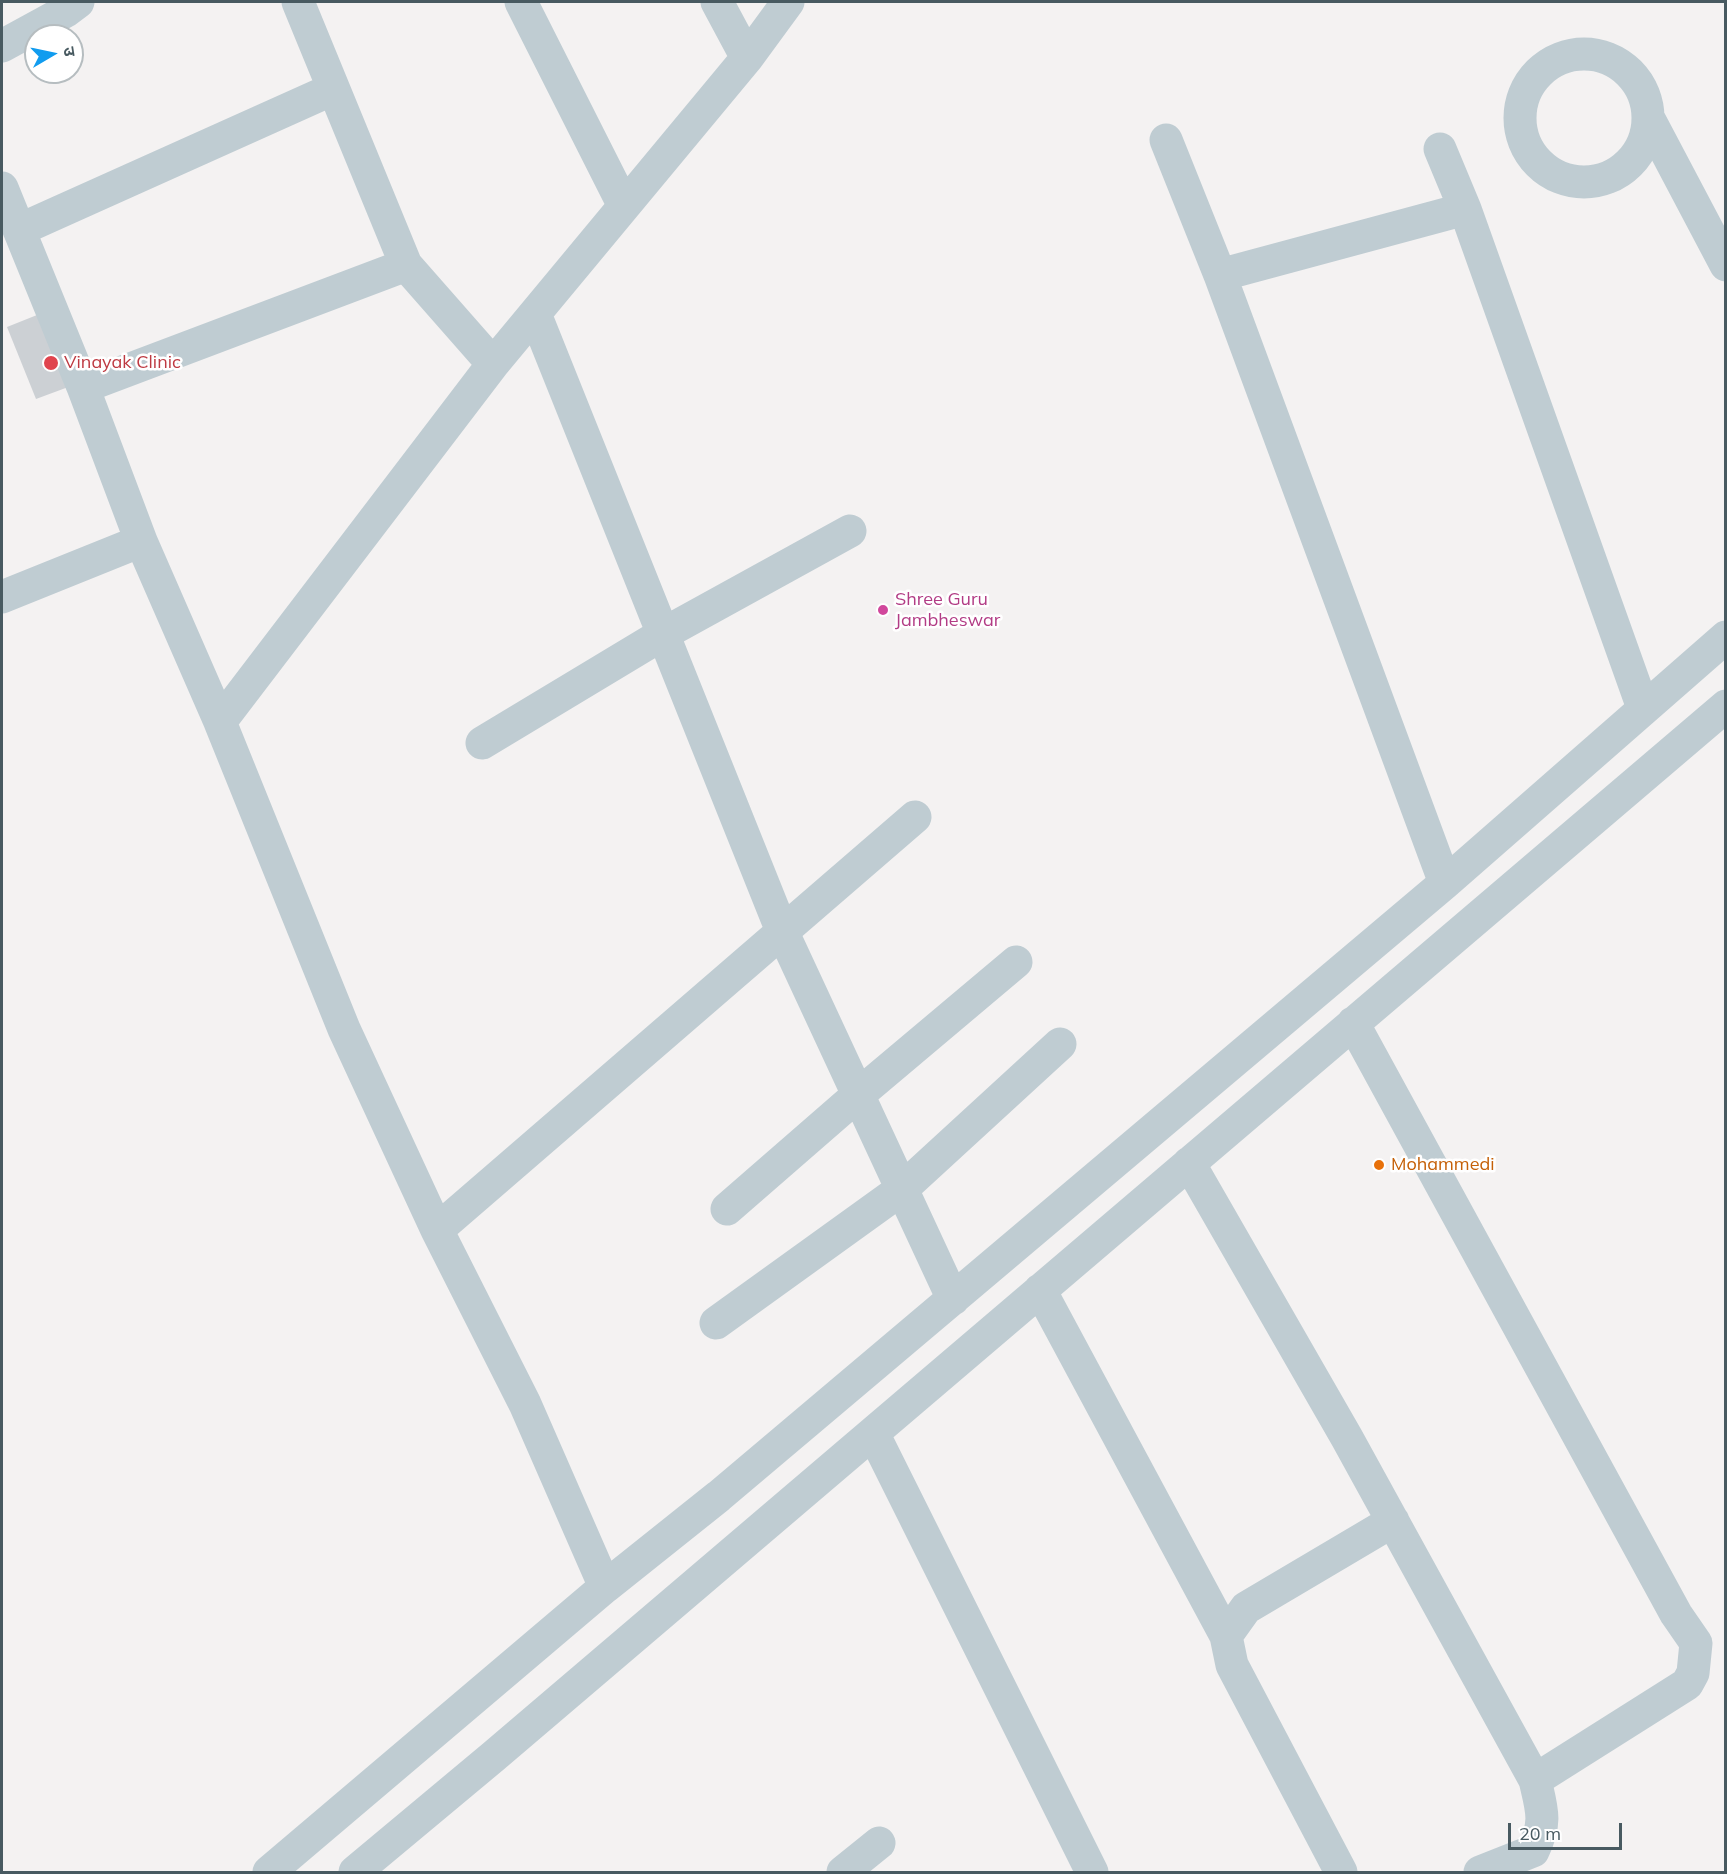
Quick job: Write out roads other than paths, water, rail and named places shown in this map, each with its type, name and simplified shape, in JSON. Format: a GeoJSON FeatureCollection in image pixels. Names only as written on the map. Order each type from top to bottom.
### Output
{"type":"FeatureCollection","features":[{"type":"Feature","properties":{"kind":"street"},"geometry":{"type":"LineString","coordinates":[[2,46],[78,2]]}},
{"type":"Feature","properties":{"kind":"street"},"geometry":{"type":"LineString","coordinates":[[298,2],[406,266],[493,364]]}},
{"type":"Feature","properties":{"kind":"street"},"geometry":{"type":"LineString","coordinates":[[521,2],[624,206]]}},
{"type":"Feature","properties":{"kind":"street"},"geometry":{"type":"LineString","coordinates":[[717,2],[747,58]]}},
{"type":"Feature","properties":{"kind":"street"},"geometry":{"type":"LineString","coordinates":[[220,722],[493,364],[747,58],[788,2]]}},
{"type":"Feature","properties":{"kind":"street"},"geometry":{"type":"LineString","coordinates":[[19,230],[333,89]]}},
{"type":"Feature","properties":{"kind":"street"},"geometry":{"type":"LineString","coordinates":[[1650,121],[1725,264]]}},
{"type":"Feature","properties":{"kind":"street"},"geometry":{"type":"LineString","coordinates":[[1166,140],[1220,275],[1445,883]]}},
{"type":"Feature","properties":{"kind":"street"},"geometry":{"type":"LineString","coordinates":[[1440,149],[1465,210],[1643,708]]}},
{"type":"Feature","properties":{"kind":"street"},"geometry":{"type":"LineString","coordinates":[[2,188],[83,387],[141,541],[220,722],[344,1029],[437,1230],[525,1404],[604,1587]]}},
{"type":"Feature","properties":{"kind":"street"},"geometry":{"type":"LineString","coordinates":[[1220,275],[1465,210]]}},
{"type":"Feature","properties":{"kind":"street"},"geometry":{"type":"LineString","coordinates":[[83,387],[406,266]]}},
{"type":"Feature","properties":{"kind":"street"},"geometry":{"type":"LineString","coordinates":[[535,314],[782,932],[953,1299]]}},
{"type":"Feature","properties":{"kind":"street"},"geometry":{"type":"LineString","coordinates":[[482,743],[663,634],[850,531]]}},
{"type":"Feature","properties":{"kind":"street"},"geometry":{"type":"LineString","coordinates":[[2,597],[141,541]]}},
{"type":"Feature","properties":{"kind":"street"},"geometry":{"type":"LineString","coordinates":[[269,1872],[604,1587],[719,1496],[1445,883],[1725,637]]}},
{"type":"Feature","properties":{"kind":"street"},"geometry":{"type":"LineString","coordinates":[[355,1872],[1725,706]]}},
{"type":"Feature","properties":{"kind":"street"},"geometry":{"type":"LineString","coordinates":[[437,1230],[915,817]]}},
{"type":"Feature","properties":{"kind":"street"},"geometry":{"type":"LineString","coordinates":[[727,1209],[1016,962]]}},
{"type":"Feature","properties":{"kind":"street"},"geometry":{"type":"LineString","coordinates":[[1353,1023],[1676,1614],[1696,1643],[1693,1673],[1687,1684],[1535,1780]]}},
{"type":"Feature","properties":{"kind":"street"},"geometry":{"type":"LineString","coordinates":[[716,1323],[902,1189],[1060,1044]]}},
{"type":"Feature","properties":{"kind":"street"},"geometry":{"type":"LineString","coordinates":[[1190,1163],[1393,1521],[1535,1780],[1541,1806],[1542,1831],[1533,1851],[1480,1872]]}},
{"type":"Feature","properties":{"kind":"street"},"geometry":{"type":"LineString","coordinates":[[1041,1290],[1226,1636],[1232,1665],[1341,1872]]}},
{"type":"Feature","properties":{"kind":"street"},"geometry":{"type":"LineString","coordinates":[[873,1432],[1092,1872]]}},
{"type":"Feature","properties":{"kind":"street"},"geometry":{"type":"LineString","coordinates":[[1226,1636],[1246,1608],[1393,1521]]}},
{"type":"Feature","properties":{"kind":"street"},"geometry":{"type":"LineString","coordinates":[[843,1872],[879,1843]]}},
{"type":"Feature","properties":{"kind":"place","name":"Vinayak Clinic"},"geometry":{"type":"Point","coordinates":[51,363]}},
{"type":"Feature","properties":{"kind":"place","name":"Shree Guru Jambheswar"},"geometry":{"type":"Point","coordinates":[883,610]}},
{"type":"Feature","properties":{"kind":"place","name":"Mohammedi"},"geometry":{"type":"Point","coordinates":[1379,1165]}}]}
